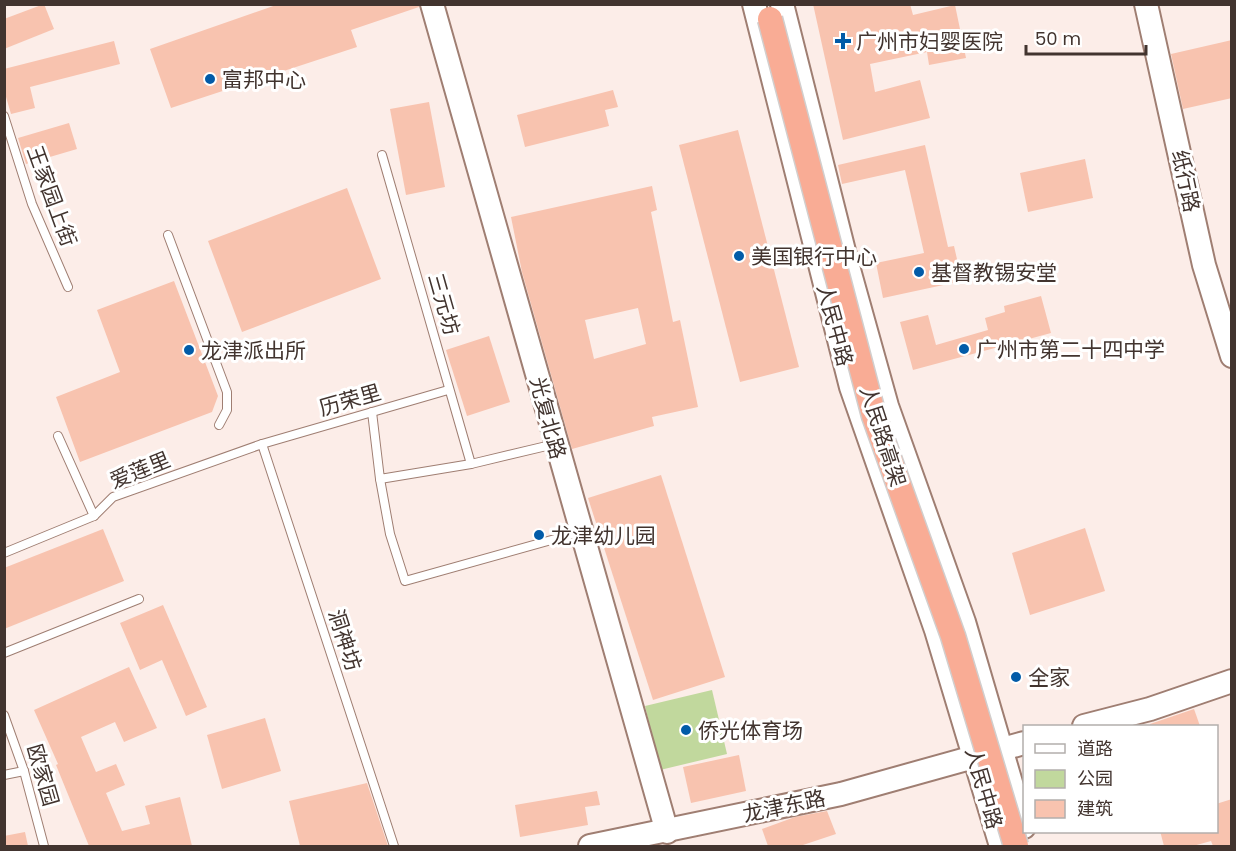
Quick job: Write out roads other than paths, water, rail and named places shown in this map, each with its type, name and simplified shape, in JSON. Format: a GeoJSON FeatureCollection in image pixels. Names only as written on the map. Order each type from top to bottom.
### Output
{"type":"FeatureCollection","features":[{"type":"Feature","properties":{"kind":"main road","name":"光复北路"},"geometry":{"type":"LineString","coordinates":[[432,4],[667,832]]}},
{"type":"Feature","properties":{"kind":"main road","name":"纸行路"},"geometry":{"type":"LineString","coordinates":[[1146,4],[1204,265],[1232,356]]}},
{"type":"Feature","properties":{"kind":"main road","name":"人民中路"},"geometry":{"type":"LineString","coordinates":[[768,10],[846,259],[887,406],[960,612],[1023,822]]}},
{"type":"Feature","properties":{"kind":"main road","name":"人民中路"},"geometry":{"type":"LineString","coordinates":[[768,10],[851,387],[936,630],[1001,846]]}},
{"type":"Feature","properties":{"kind":"main road","name":"人民路高架"},"geometry":{"type":"LineString","coordinates":[[768,10],[874,416],[953,636],[1016,846]]}},
{"type":"Feature","properties":{"kind":"main road"},"geometry":{"type":"LineString","coordinates":[[1087,725],[1149,709],[1232,681]]}},
{"type":"Feature","properties":{"kind":"main road","name":"龙津东路"},"geometry":{"type":"LineString","coordinates":[[590,846],[667,832],[841,794],[1023,742]]}},
{"type":"Feature","properties":{"kind":"lane","name":"王家园上街"},"geometry":{"type":"LineString","coordinates":[[4,117],[32,204],[68,287]]}},
{"type":"Feature","properties":{"kind":"lane","name":"三元坊"},"geometry":{"type":"LineString","coordinates":[[382,155],[471,464]]}},
{"type":"Feature","properties":{"kind":"lane"},"geometry":{"type":"LineString","coordinates":[[168,235],[227,392],[227,410],[219,426]]}},
{"type":"Feature","properties":{"kind":"lane","name":"历荣里"},"geometry":{"type":"LineString","coordinates":[[262,444],[448,390]]}},
{"type":"Feature","properties":{"kind":"lane"},"geometry":{"type":"LineString","coordinates":[[372,412],[380,479],[390,534],[405,581],[580,532]]}},
{"type":"Feature","properties":{"kind":"lane"},"geometry":{"type":"LineString","coordinates":[[58,436],[94,516]]}},
{"type":"Feature","properties":{"kind":"lane","name":"爱莲里"},"geometry":{"type":"LineString","coordinates":[[4,553],[94,516],[113,497],[262,444]]}},
{"type":"Feature","properties":{"kind":"lane","name":"洞神坊"},"geometry":{"type":"LineString","coordinates":[[262,444],[394,846]]}},
{"type":"Feature","properties":{"kind":"lane"},"geometry":{"type":"LineString","coordinates":[[380,479],[471,464],[556,444]]}},
{"type":"Feature","properties":{"kind":"lane"},"geometry":{"type":"LineString","coordinates":[[4,653],[140,599]]}},
{"type":"Feature","properties":{"kind":"lane","name":"欧家园"},"geometry":{"type":"LineString","coordinates":[[4,715],[24,771],[44,846]]}},
{"type":"Feature","properties":{"kind":"lane"},"geometry":{"type":"LineString","coordinates":[[4,775],[24,771]]}},
{"type":"Feature","properties":{"kind":"place","name":"广州市妇婴医院"},"geometry":{"type":"Point","coordinates":[843,41]}},
{"type":"Feature","properties":{"kind":"place","name":"富邦中心"},"geometry":{"type":"Point","coordinates":[210,79]}},
{"type":"Feature","properties":{"kind":"place","name":"美国银行中心"},"geometry":{"type":"Point","coordinates":[739,256]}},
{"type":"Feature","properties":{"kind":"place","name":"基督教锡安堂"},"geometry":{"type":"Point","coordinates":[919,272]}},
{"type":"Feature","properties":{"kind":"place","name":"广州市第二十四中学"},"geometry":{"type":"Point","coordinates":[964,349]}},
{"type":"Feature","properties":{"kind":"place","name":"龙津派出所"},"geometry":{"type":"Point","coordinates":[189,350]}},
{"type":"Feature","properties":{"kind":"place","name":"龙津幼儿园"},"geometry":{"type":"Point","coordinates":[539,535]}},
{"type":"Feature","properties":{"kind":"place","name":"全家"},"geometry":{"type":"Point","coordinates":[1016,677]}},
{"type":"Feature","properties":{"kind":"place","name":"侨光体育场"},"geometry":{"type":"Point","coordinates":[686,730]}}]}
